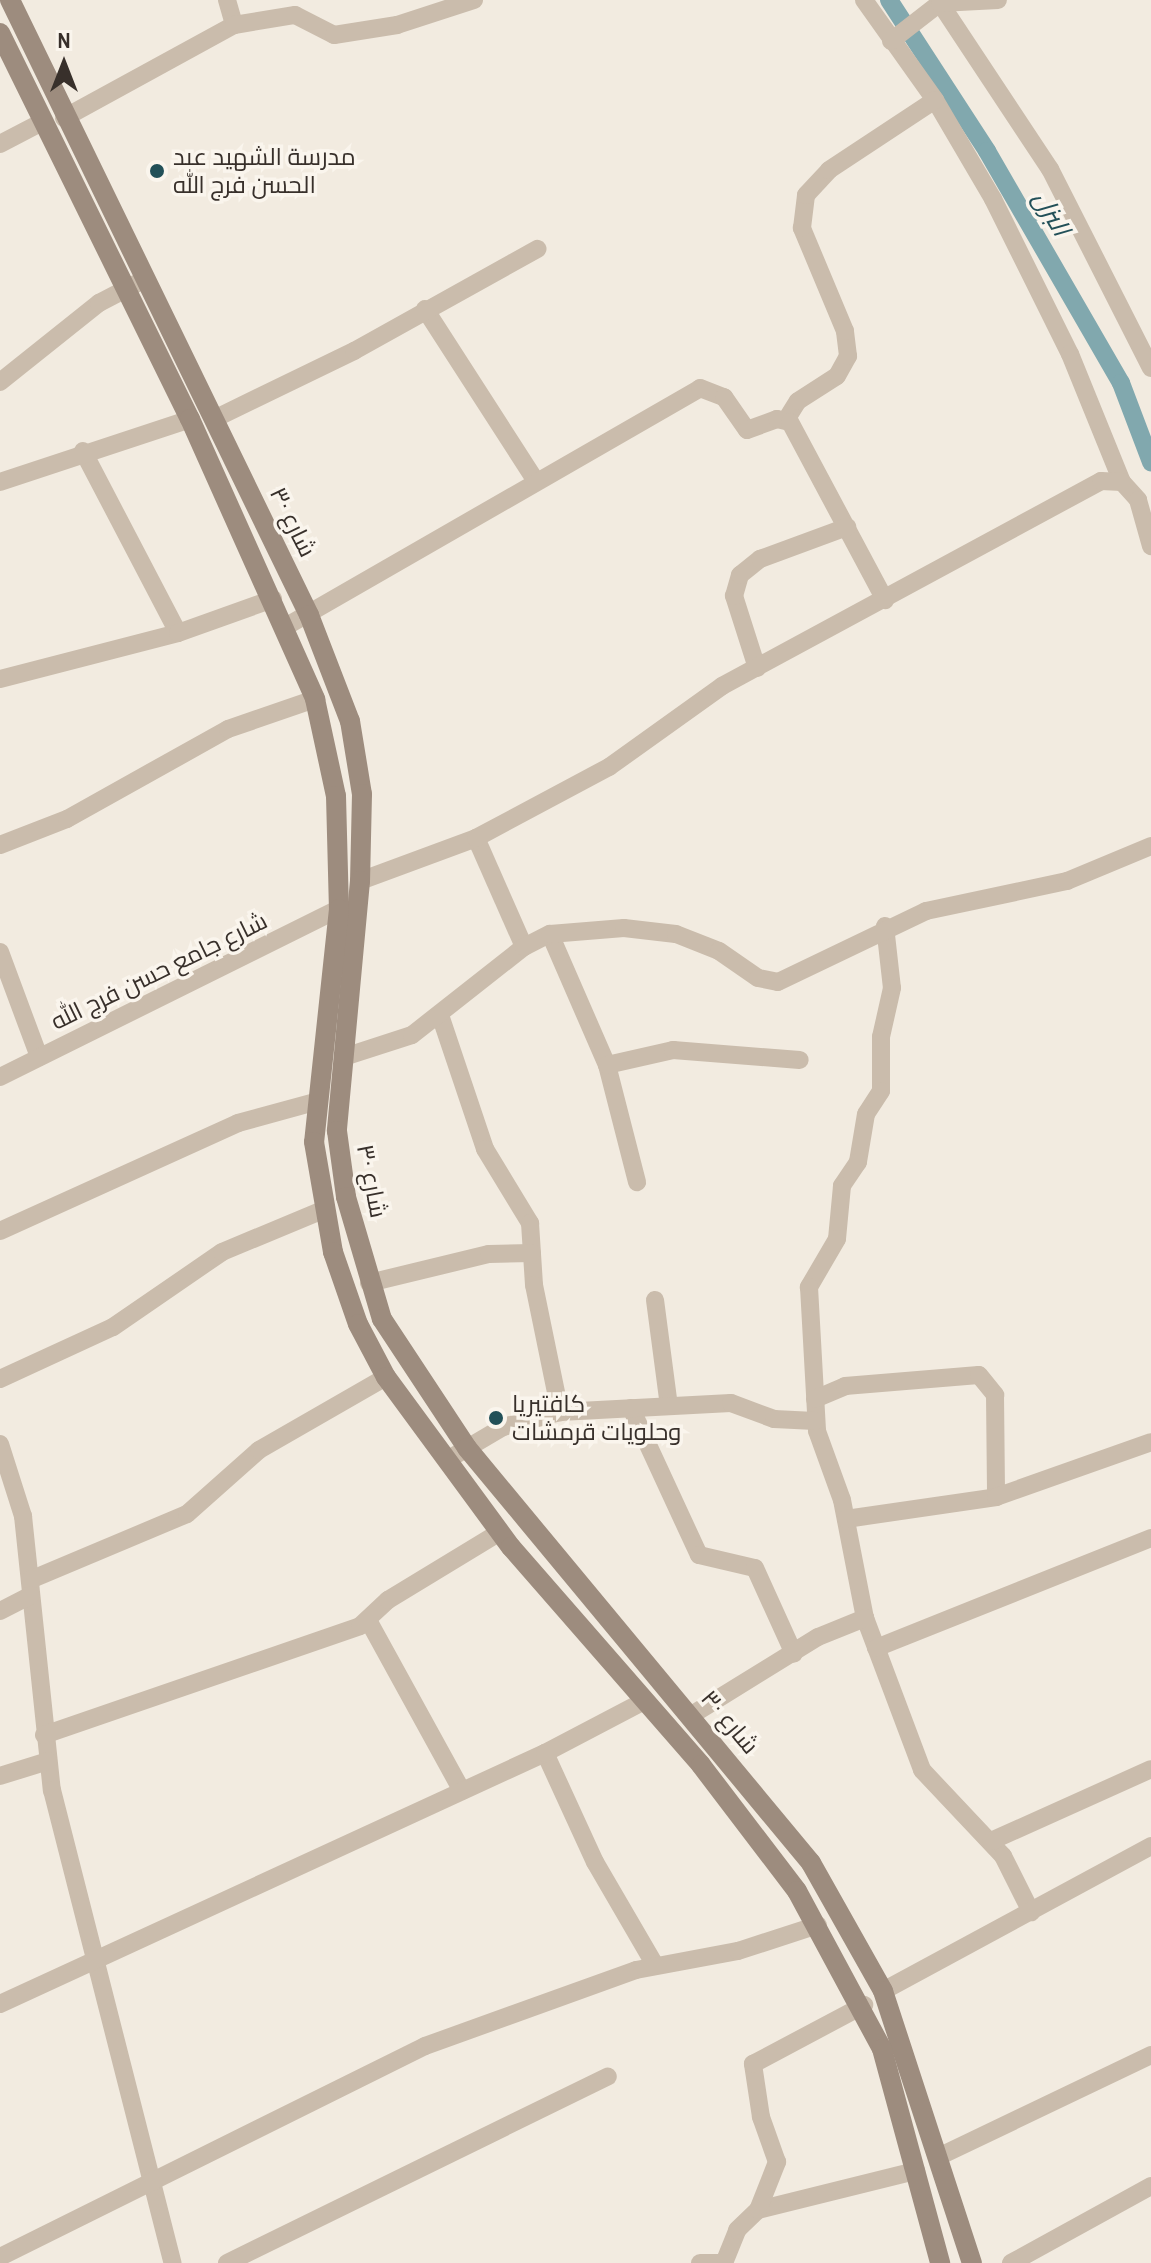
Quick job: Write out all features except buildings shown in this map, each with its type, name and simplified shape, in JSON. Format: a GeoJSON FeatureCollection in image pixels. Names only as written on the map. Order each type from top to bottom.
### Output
{"type":"FeatureCollection","features":[{"type":"Feature","properties":{"kind":"street","name":"شارع ٣٠"},"geometry":{"type":"LineString","coordinates":[[10,0],[64,118],[309,615],[358,759],[360,881],[337,1131],[369,1283],[403,1357],[467,1448],[776,1817],[811,1863],[883,1991],[972,2263]]}},
{"type":"Feature","properties":{"kind":"street"},"geometry":{"type":"LineString","coordinates":[[227,0],[234,25]]}},
{"type":"Feature","properties":{"kind":"street"},"geometry":{"type":"LineString","coordinates":[[410,0],[418,17]]}},
{"type":"Feature","properties":{"kind":"street"},"geometry":{"type":"LineString","coordinates":[[64,118],[234,25],[289,14],[334,35],[418,17],[474,0]]}},
{"type":"Feature","properties":{"kind":"street"},"geometry":{"type":"LineString","coordinates":[[864,0],[935,100],[1038,287],[1122,482],[1138,500],[1151,546]]}},
{"type":"Feature","properties":{"kind":"street"},"geometry":{"type":"LineString","coordinates":[[891,41],[939,2],[998,0]]}},
{"type":"Feature","properties":{"kind":"street"},"geometry":{"type":"LineString","coordinates":[[939,2],[1050,169],[1151,368]]}},
{"type":"Feature","properties":{"kind":"street","name":"شارع ٣٠"},"geometry":{"type":"LineString","coordinates":[[0,33],[123,290],[190,419],[273,599],[315,699],[336,796],[339,909],[315,1102],[323,1210],[358,1324],[386,1377],[500,1532],[757,1832],[818,1925],[864,2005],[916,2171],[940,2263]]}},
{"type":"Feature","properties":{"kind":"street"},"geometry":{"type":"LineString","coordinates":[[285,627],[692,390],[717,392],[747,430],[786,420],[798,401],[837,376],[848,356],[845,331],[802,228],[806,195],[829,170],[935,100]]}},
{"type":"Feature","properties":{"kind":"street"},"geometry":{"type":"LineString","coordinates":[[0,144],[42,122]]}},
{"type":"Feature","properties":{"kind":"street"},"geometry":{"type":"LineString","coordinates":[[214,419],[537,249]]}},
{"type":"Feature","properties":{"kind":"street"},"geometry":{"type":"LineString","coordinates":[[0,382],[123,290],[145,279]]}},
{"type":"Feature","properties":{"kind":"street"},"geometry":{"type":"LineString","coordinates":[[425,309],[536,481]]}},
{"type":"Feature","properties":{"kind":"street"},"geometry":{"type":"LineString","coordinates":[[0,482],[83,451],[190,419]]}},
{"type":"Feature","properties":{"kind":"street"},"geometry":{"type":"LineString","coordinates":[[786,420],[885,600]]}},
{"type":"Feature","properties":{"kind":"street"},"geometry":{"type":"LineString","coordinates":[[83,451],[178,633]]}},
{"type":"Feature","properties":{"kind":"street"},"geometry":{"type":"LineString","coordinates":[[360,881],[476,838],[609,767],[722,686],[1101,481],[1122,482]]}},
{"type":"Feature","properties":{"kind":"street"},"geometry":{"type":"LineString","coordinates":[[757,668],[734,596],[740,575],[760,559],[847,527]]}},
{"type":"Feature","properties":{"kind":"street"},"geometry":{"type":"LineString","coordinates":[[0,679],[178,633],[273,599]]}},
{"type":"Feature","properties":{"kind":"street"},"geometry":{"type":"LineString","coordinates":[[0,845],[67,819],[228,729],[315,699]]}},
{"type":"Feature","properties":{"kind":"street"},"geometry":{"type":"LineString","coordinates":[[476,838],[524,947]]}},
{"type":"Feature","properties":{"kind":"street"},"geometry":{"type":"LineString","coordinates":[[344,1057],[399,1041],[441,1018],[524,947],[550,934],[624,928],[676,934],[719,951],[758,978],[778,982],[885,926],[926,911],[1067,881],[1151,846]]}},
{"type":"Feature","properties":{"kind":"street","name":"شارع جامع حسن فرج الله"},"geometry":{"type":"LineString","coordinates":[[0,1077],[339,909]]}},
{"type":"Feature","properties":{"kind":"street"},"geometry":{"type":"LineString","coordinates":[[885,926],[892,988],[881,1037],[881,1091],[866,1114],[858,1162],[842,1186],[837,1239],[809,1287],[815,1421],[846,1519],[865,1618],[922,1770],[991,1841],[1031,1912]]}},
{"type":"Feature","properties":{"kind":"street"},"geometry":{"type":"LineString","coordinates":[[550,934],[607,1065],[637,1182]]}},
{"type":"Feature","properties":{"kind":"street"},"geometry":{"type":"LineString","coordinates":[[0,952],[39,1057]]}},
{"type":"Feature","properties":{"kind":"street"},"geometry":{"type":"LineString","coordinates":[[441,1018],[485,1149],[523,1203],[560,1412]]}},
{"type":"Feature","properties":{"kind":"street"},"geometry":{"type":"LineString","coordinates":[[607,1065],[673,1050],[800,1060]]}},
{"type":"Feature","properties":{"kind":"street"},"geometry":{"type":"LineString","coordinates":[[0,1231],[238,1123],[315,1102]]}},
{"type":"Feature","properties":{"kind":"street"},"geometry":{"type":"LineString","coordinates":[[0,1379],[113,1327],[222,1252],[323,1210]]}},
{"type":"Feature","properties":{"kind":"street"},"geometry":{"type":"LineString","coordinates":[[369,1283],[489,1254],[532,1253]]}},
{"type":"Feature","properties":{"kind":"street"},"geometry":{"type":"LineString","coordinates":[[655,1300],[669,1406]]}},
{"type":"Feature","properties":{"kind":"street"},"geometry":{"type":"LineString","coordinates":[[815,1399],[845,1386],[979,1375],[995,1395],[996,1497]]}},
{"type":"Feature","properties":{"kind":"street"},"geometry":{"type":"LineString","coordinates":[[0,1611],[30,1588],[187,1514],[259,1450],[386,1377]]}},
{"type":"Feature","properties":{"kind":"street"},"geometry":{"type":"LineString","coordinates":[[447,1460],[520,1420],[560,1412],[731,1403],[774,1419],[815,1421]]}},
{"type":"Feature","properties":{"kind":"street"},"geometry":{"type":"LineString","coordinates":[[631,1408],[699,1555],[755,1568],[794,1654]]}},
{"type":"Feature","properties":{"kind":"street"},"geometry":{"type":"LineString","coordinates":[[846,1519],[996,1497],[1151,1442]]}},
{"type":"Feature","properties":{"kind":"street"},"geometry":{"type":"LineString","coordinates":[[0,1444],[23,1516],[48,1761],[149,2182],[173,2263]]}},
{"type":"Feature","properties":{"kind":"street"},"geometry":{"type":"LineString","coordinates":[[44,1735],[368,1620],[388,1600],[500,1532]]}},
{"type":"Feature","properties":{"kind":"street"},"geometry":{"type":"LineString","coordinates":[[876,1648],[1151,1538]]}},
{"type":"Feature","properties":{"kind":"street"},"geometry":{"type":"LineString","coordinates":[[690,1716],[818,1637],[865,1618]]}},
{"type":"Feature","properties":{"kind":"street"},"geometry":{"type":"LineString","coordinates":[[368,1620],[462,1791]]}},
{"type":"Feature","properties":{"kind":"street"},"geometry":{"type":"LineString","coordinates":[[0,2004],[95,1965],[545,1753],[644,1701]]}},
{"type":"Feature","properties":{"kind":"street"},"geometry":{"type":"LineString","coordinates":[[545,1753],[595,1862],[655,1965]]}},
{"type":"Feature","properties":{"kind":"street"},"geometry":{"type":"LineString","coordinates":[[0,1776],[48,1761]]}},
{"type":"Feature","properties":{"kind":"street"},"geometry":{"type":"LineString","coordinates":[[991,1841],[1151,1769]]}},
{"type":"Feature","properties":{"kind":"street"},"geometry":{"type":"LineString","coordinates":[[757,1832],[776,1817]]}},
{"type":"Feature","properties":{"kind":"street"},"geometry":{"type":"LineString","coordinates":[[883,1991],[1151,1846]]}},
{"type":"Feature","properties":{"kind":"street"},"geometry":{"type":"LineString","coordinates":[[0,2257],[392,2060],[655,1965],[738,1951],[818,1925]]}},
{"type":"Feature","properties":{"kind":"street"},"geometry":{"type":"LineString","coordinates":[[700,2263],[721,2263],[737,2230],[758,2210],[777,2162],[761,2117],[753,2064],[864,2005]]}},
{"type":"Feature","properties":{"kind":"street"},"geometry":{"type":"LineString","coordinates":[[938,2157],[1151,2055]]}},
{"type":"Feature","properties":{"kind":"street"},"geometry":{"type":"LineString","coordinates":[[227,2263],[608,2076]]}},
{"type":"Feature","properties":{"kind":"street"},"geometry":{"type":"LineString","coordinates":[[758,2210],[916,2171]]}},
{"type":"Feature","properties":{"kind":"street"},"geometry":{"type":"LineString","coordinates":[[1011,2263],[1151,2186]]}},
{"type":"Feature","properties":{"kind":"waterway","name":"البزل"},"geometry":{"type":"LineString","coordinates":[[889,0],[987,151],[1121,383],[1151,462]]}},
{"type":"Feature","properties":{"kind":"place","name":"مدرسة الشهيد عبد الحسن فرج الله"},"geometry":{"type":"Point","coordinates":[157,171]}},
{"type":"Feature","properties":{"kind":"place","name":"كافتيريا وحلويات قرمشات"},"geometry":{"type":"Point","coordinates":[496,1418]}}]}
